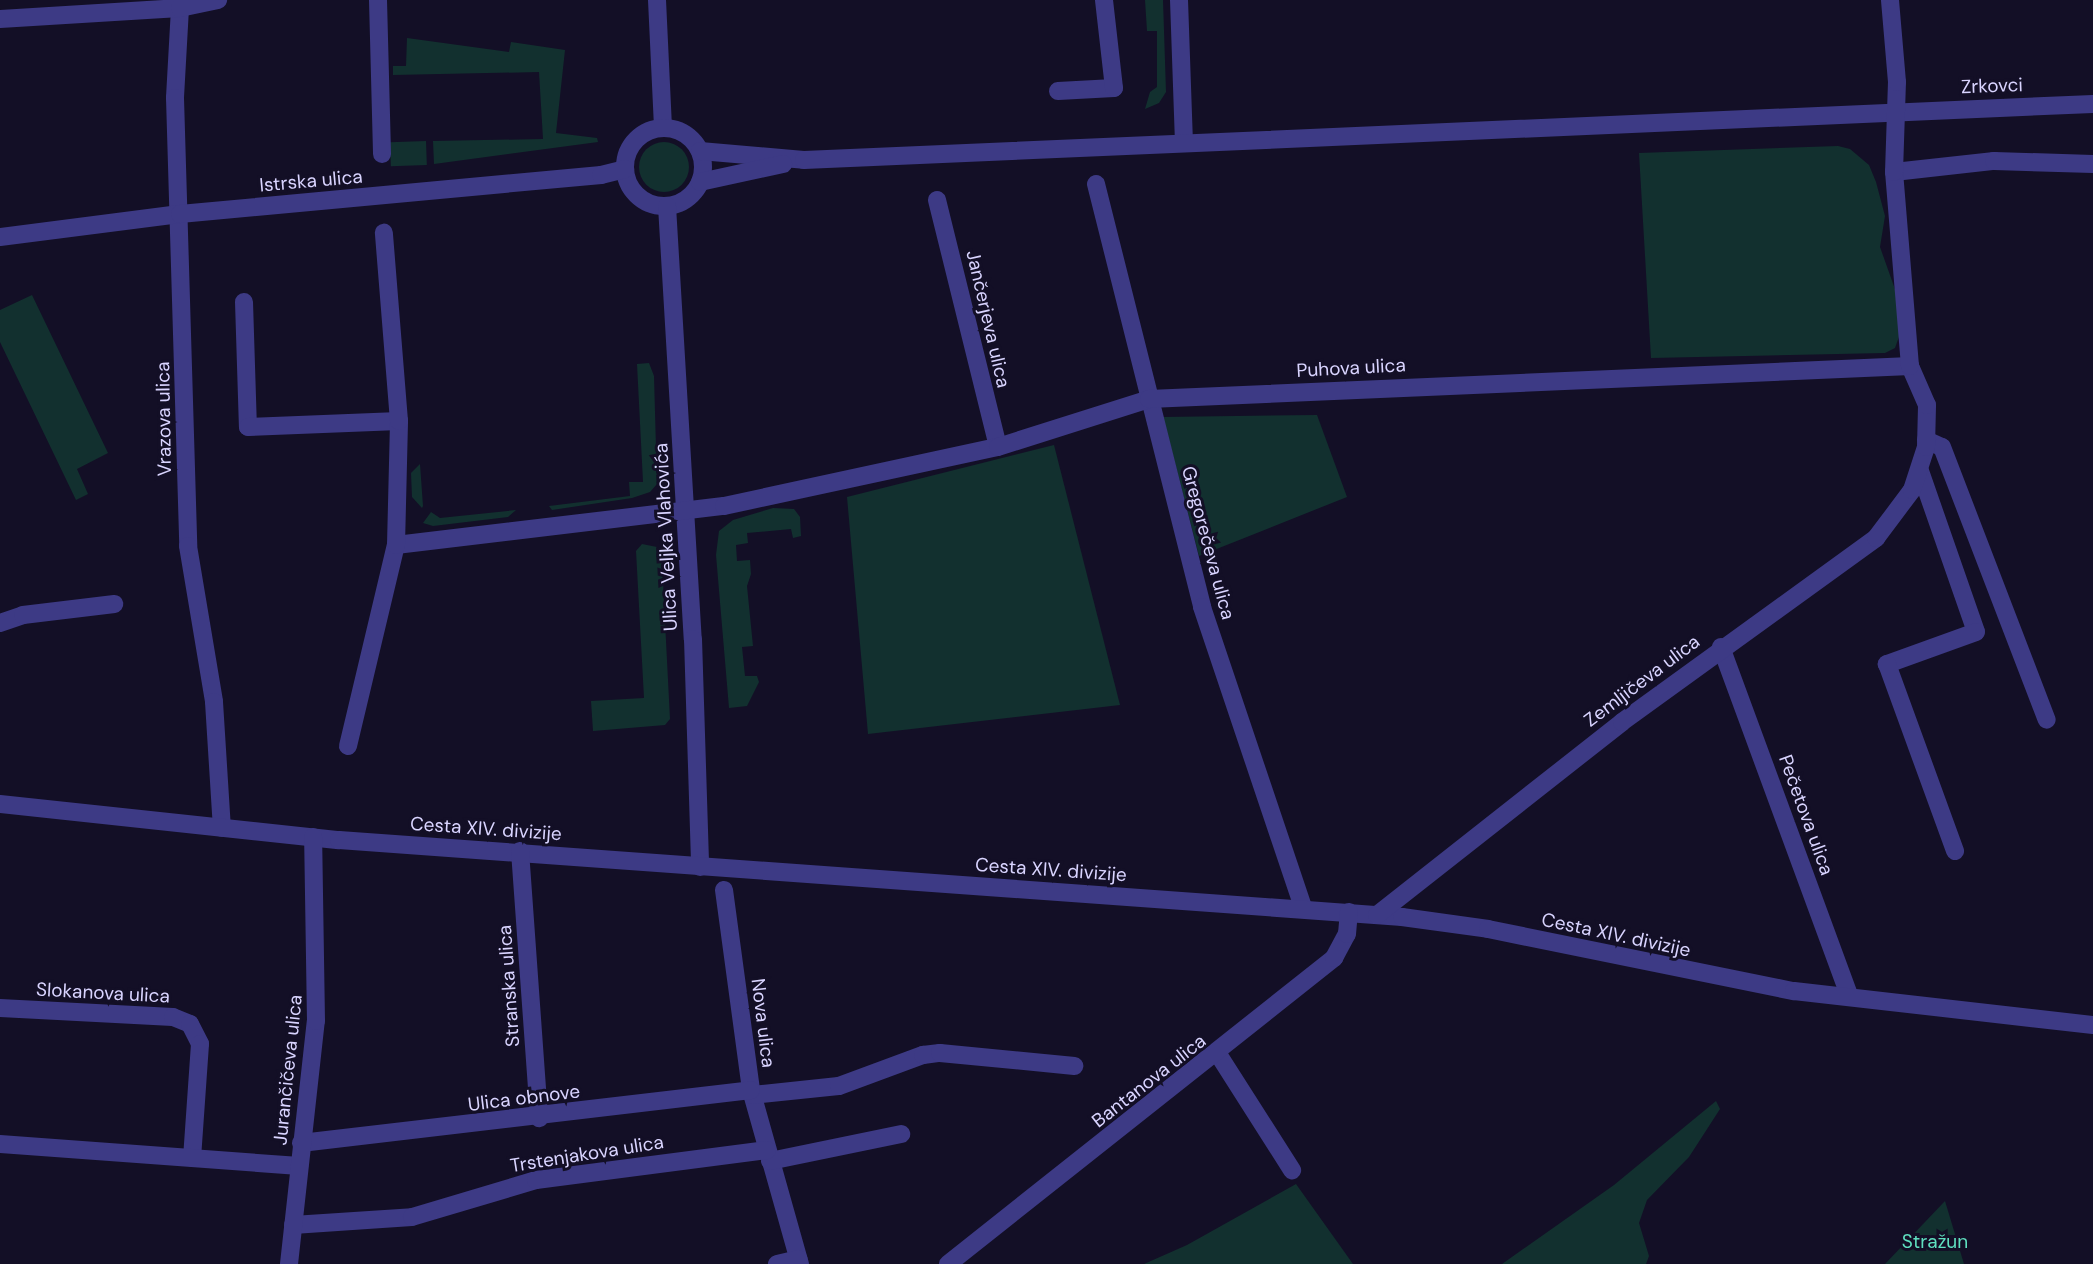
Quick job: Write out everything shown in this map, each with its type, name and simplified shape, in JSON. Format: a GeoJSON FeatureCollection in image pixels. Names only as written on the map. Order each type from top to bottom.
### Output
{"type":"FeatureCollection","features":[{"type":"Feature","properties":{"kind":"street"},"geometry":{"type":"LineString","coordinates":[[0,19],[92,7],[180,8],[218,0]]}},
{"type":"Feature","properties":{"kind":"street","name":"Istrska ulica"},"geometry":{"type":"LineString","coordinates":[[378,0],[382,153]]}},
{"type":"Feature","properties":{"kind":"street"},"geometry":{"type":"LineString","coordinates":[[657,0],[663,128]]}},
{"type":"Feature","properties":{"kind":"street"},"geometry":{"type":"LineString","coordinates":[[1058,91],[1114,88],[1104,0]]}},
{"type":"Feature","properties":{"kind":"street"},"geometry":{"type":"LineString","coordinates":[[1179,0],[1184,143]]}},
{"type":"Feature","properties":{"kind":"street","name":"Zemljičeva ulica"},"geometry":{"type":"LineString","coordinates":[[1377,915],[1409,885],[1721,647],[1876,538],[1897,515],[1920,471],[1926,440],[1927,405],[1910,366],[1894,172],[1893,111],[1896,82],[1890,0]]}},
{"type":"Feature","properties":{"kind":"street","name":"Vrazova ulica"},"geometry":{"type":"LineString","coordinates":[[180,8],[175,97],[188,546],[214,702],[222,828]]}},
{"type":"Feature","properties":{"kind":"street","name":"Zrkovci"},"geometry":{"type":"LineString","coordinates":[[1893,111],[2093,104]]}},
{"type":"Feature","properties":{"kind":"street"},"geometry":{"type":"LineString","coordinates":[[700,150],[700,182],[687,199],[667,206],[654,205],[634,191],[625,169],[631,145],[640,136],[663,128],[685,134],[700,150],[804,160],[1893,111]]}},
{"type":"Feature","properties":{"kind":"street"},"geometry":{"type":"LineString","coordinates":[[700,182],[804,160]]}},
{"type":"Feature","properties":{"kind":"street"},"geometry":{"type":"LineString","coordinates":[[1894,172],[1962,163],[2020,161],[2093,164]]}},
{"type":"Feature","properties":{"kind":"street","name":"Istrska ulica"},"geometry":{"type":"LineString","coordinates":[[0,237],[180,214],[601,175],[625,169]]}},
{"type":"Feature","properties":{"kind":"street","name":"Gregorečeva ulica"},"geometry":{"type":"LineString","coordinates":[[1096,184],[1202,607],[1303,907]]}},
{"type":"Feature","properties":{"kind":"street","name":"Jančerjeva ulica"},"geometry":{"type":"LineString","coordinates":[[937,200],[998,447]]}},
{"type":"Feature","properties":{"kind":"street","name":"Ulica Veljka Vlahovića"},"geometry":{"type":"LineString","coordinates":[[667,206],[685,510],[700,867]]}},
{"type":"Feature","properties":{"kind":"street"},"geometry":{"type":"LineString","coordinates":[[348,746],[397,545],[399,421],[384,233]]}},
{"type":"Feature","properties":{"kind":"street"},"geometry":{"type":"LineString","coordinates":[[244,302],[247,427],[399,421]]}},
{"type":"Feature","properties":{"kind":"street","name":"Puhova ulica"},"geometry":{"type":"LineString","coordinates":[[685,510],[724,506],[805,486],[998,447],[1149,399],[1910,366]]}},
{"type":"Feature","properties":{"kind":"street"},"geometry":{"type":"LineString","coordinates":[[1926,440],[1942,447],[2047,720]]}},
{"type":"Feature","properties":{"kind":"street"},"geometry":{"type":"LineString","coordinates":[[1920,471],[1976,632],[1887,664],[1955,851]]}},
{"type":"Feature","properties":{"kind":"street"},"geometry":{"type":"LineString","coordinates":[[397,545],[685,510]]}},
{"type":"Feature","properties":{"kind":"street"},"geometry":{"type":"LineString","coordinates":[[0,623],[23,615],[114,604]]}},
{"type":"Feature","properties":{"kind":"street","name":"Pečetova ulica"},"geometry":{"type":"LineString","coordinates":[[1721,647],[1850,998]]}},
{"type":"Feature","properties":{"kind":"street","name":"Cesta XIV. divizije"},"geometry":{"type":"LineString","coordinates":[[0,804],[313,837],[700,867],[1303,907],[1488,929],[1718,977],[1850,998],[2093,1025]]}},
{"type":"Feature","properties":{"kind":"street","name":"Jurančičeva ulica"},"geometry":{"type":"LineString","coordinates":[[289,1264],[316,1021],[313,837]]}},
{"type":"Feature","properties":{"kind":"street","name":"Stranska ulica"},"geometry":{"type":"LineString","coordinates":[[520,851],[539,1118]]}},
{"type":"Feature","properties":{"kind":"street","name":"Nova ulica"},"geometry":{"type":"LineString","coordinates":[[724,890],[752,1092],[799,1261]]}},
{"type":"Feature","properties":{"kind":"street","name":"Bantanova ulica"},"geometry":{"type":"LineString","coordinates":[[948,1264],[1218,1055],[1334,958],[1346,934],[1349,912]]}},
{"type":"Feature","properties":{"kind":"street","name":"Slokanova ulica"},"geometry":{"type":"LineString","coordinates":[[0,1008],[173,1017],[190,1024],[200,1044],[192,1158]]}},
{"type":"Feature","properties":{"kind":"street","name":"Ulica obnove"},"geometry":{"type":"LineString","coordinates":[[302,1143],[752,1092],[839,1086],[923,1055],[940,1053],[1074,1066]]}},
{"type":"Feature","properties":{"kind":"street"},"geometry":{"type":"LineString","coordinates":[[1218,1055],[1292,1170]]}},
{"type":"Feature","properties":{"kind":"street"},"geometry":{"type":"LineString","coordinates":[[768,1155],[901,1134]]}},
{"type":"Feature","properties":{"kind":"street"},"geometry":{"type":"LineString","coordinates":[[0,1144],[299,1166]]}},
{"type":"Feature","properties":{"kind":"street","name":"Trstenjakova ulica"},"geometry":{"type":"LineString","coordinates":[[293,1225],[412,1217],[536,1180],[768,1155]]}},
{"type":"Feature","properties":{"kind":"street"},"geometry":{"type":"LineString","coordinates":[[777,1264],[799,1261]]}},
{"type":"Feature","properties":{"kind":"green space"},"geometry":{"type":"Polygon","coordinates":[[[1145,0],[1163,0],[1166,92],[1159,103],[1145,109],[1150,92],[1157,87],[1157,31],[1147,31],[1145,0]]]}},
{"type":"Feature","properties":{"kind":"green space"},"geometry":{"type":"Polygon","coordinates":[[[407,38],[509,52],[511,42],[565,50],[556,133],[597,138],[598,142],[434,164],[433,141],[543,139],[539,72],[393,75],[393,66],[406,66],[407,38]]]}},
{"type":"Feature","properties":{"kind":"green space"},"geometry":{"type":"Polygon","coordinates":[[[426,141],[427,165],[391,166],[390,142],[426,141]]]}},
{"type":"Feature","properties":{"kind":"green space"},"geometry":{"type":"Polygon","coordinates":[[[664,142],[682,149],[689,167],[682,185],[664,192],[646,185],[639,167],[646,149],[664,142]]]}},
{"type":"Feature","properties":{"kind":"green space"},"geometry":{"type":"Polygon","coordinates":[[[1838,146],[1850,149],[1869,165],[1876,182],[1885,216],[1880,247],[1896,292],[1900,334],[1895,348],[1885,353],[1651,358],[1639,153],[1838,146]]]}},
{"type":"Feature","properties":{"kind":"green space"},"geometry":{"type":"Polygon","coordinates":[[[32,295],[108,453],[77,469],[88,494],[76,500],[0,342],[0,310],[32,295]]]}},
{"type":"Feature","properties":{"kind":"green space"},"geometry":{"type":"Polygon","coordinates":[[[649,363],[654,376],[657,484],[650,492],[632,498],[552,510],[549,506],[630,496],[629,482],[643,482],[637,364],[649,363]]]}},
{"type":"Feature","properties":{"kind":"green space"},"geometry":{"type":"Polygon","coordinates":[[[1317,415],[1347,497],[1199,556],[1163,417],[1317,415]]]}},
{"type":"Feature","properties":{"kind":"green space"},"geometry":{"type":"Polygon","coordinates":[[[1054,445],[1120,705],[868,734],[847,497],[1054,445]]]}},
{"type":"Feature","properties":{"kind":"green space"},"geometry":{"type":"Polygon","coordinates":[[[420,464],[422,508],[412,497],[411,473],[420,464]]]}},
{"type":"Feature","properties":{"kind":"green space"},"geometry":{"type":"Polygon","coordinates":[[[773,508],[794,509],[800,517],[801,536],[793,538],[791,529],[747,533],[748,543],[736,545],[737,561],[750,560],[751,574],[747,586],[753,646],[742,647],[745,676],[757,676],[759,682],[747,706],[729,708],[716,555],[719,531],[733,520],[773,508]]]}},
{"type":"Feature","properties":{"kind":"green space"},"geometry":{"type":"Polygon","coordinates":[[[516,510],[508,517],[433,526],[423,523],[431,512],[440,518],[516,510]]]}},
{"type":"Feature","properties":{"kind":"green space"},"geometry":{"type":"Polygon","coordinates":[[[642,544],[657,547],[662,563],[670,719],[665,725],[593,731],[591,701],[644,698],[636,551],[642,544]]]}},
{"type":"Feature","properties":{"kind":"green space"},"geometry":{"type":"Polygon","coordinates":[[[1716,1101],[1720,1109],[1689,1157],[1647,1200],[1639,1223],[1649,1256],[1646,1264],[1502,1264],[1614,1185],[1716,1101]]]}},
{"type":"Feature","properties":{"kind":"green space"},"geometry":{"type":"Polygon","coordinates":[[[1296,1184],[1353,1264],[1144,1264],[1187,1245],[1296,1184]]]}},
{"type":"Feature","properties":{"kind":"green space","name":"Stražun"},"geometry":{"type":"Polygon","coordinates":[[[1945,1201],[1964,1264],[1885,1264],[1945,1201]]]}}]}
